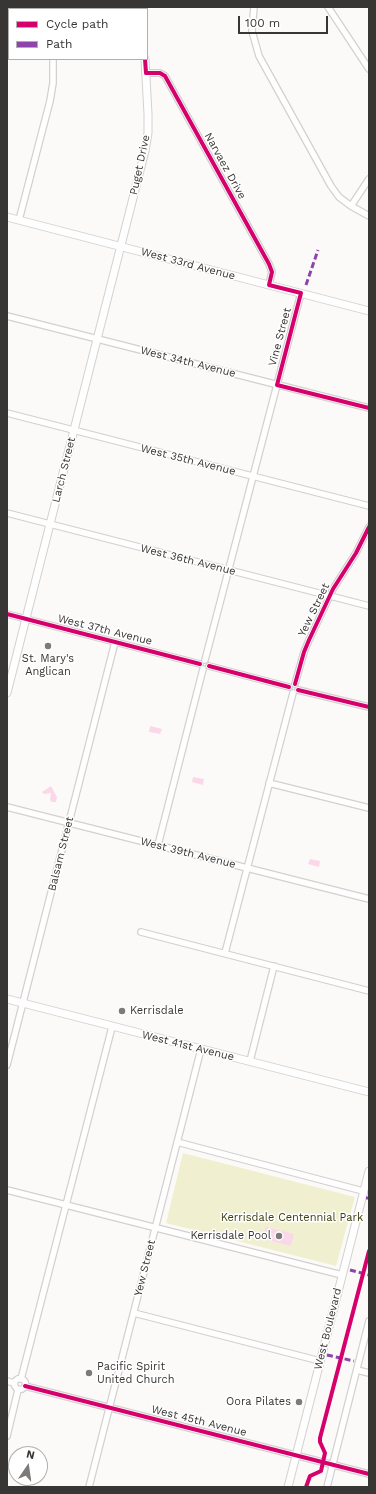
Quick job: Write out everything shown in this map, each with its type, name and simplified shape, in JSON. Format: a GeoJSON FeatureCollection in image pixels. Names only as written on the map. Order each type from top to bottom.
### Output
{"type":"FeatureCollection","features":[{"type":"Feature","properties":{"kind":"street"},"geometry":{"type":"LineString","coordinates":[[254,7],[252,31],[259,56],[331,186],[339,197],[369,216]]}},
{"type":"Feature","properties":{"kind":"street"},"geometry":{"type":"LineString","coordinates":[[328,7],[369,70]]}},
{"type":"Feature","properties":{"kind":"street"},"geometry":{"type":"LineString","coordinates":[[19,220],[50,101],[53,83],[53,60]]}},
{"type":"Feature","properties":{"kind":"street","name":"Puget Drive"},"geometry":{"type":"LineString","coordinates":[[120,246],[145,151],[148,133],[145,60]]}},
{"type":"Feature","properties":{"kind":"street","name":"Narvaez Drive"},"geometry":{"type":"LineString","coordinates":[[146,73],[157,72],[165,76],[269,264],[272,272],[269,285]]}},
{"type":"Feature","properties":{"kind":"street"},"geometry":{"type":"LineString","coordinates":[[351,206],[369,179]]}},
{"type":"Feature","properties":{"kind":"street","name":"West 33rd Avenue"},"geometry":{"type":"LineString","coordinates":[[7,217],[369,311]]}},
{"type":"Feature","properties":{"kind":"street","name":"Larch Street"},"geometry":{"type":"LineString","coordinates":[[7,693],[120,246]]}},
{"type":"Feature","properties":{"kind":"street","name":"Vine Street"},"geometry":{"type":"LineString","coordinates":[[205,660],[301,293]]}},
{"type":"Feature","properties":{"kind":"street","name":"West 34th Avenue"},"geometry":{"type":"LineString","coordinates":[[7,316],[369,408]]}},
{"type":"Feature","properties":{"kind":"street","name":"West 35th Avenue"},"geometry":{"type":"LineString","coordinates":[[7,414],[369,506]]}},
{"type":"Feature","properties":{"kind":"street","name":"West 36th Avenue"},"geometry":{"type":"LineString","coordinates":[[7,513],[369,606]]}},
{"type":"Feature","properties":{"kind":"street","name":"Yew Street"},"geometry":{"type":"LineString","coordinates":[[295,684],[304,652],[330,596],[356,553],[369,527]]}},
{"type":"Feature","properties":{"kind":"street","name":"West 37th Avenue"},"geometry":{"type":"LineString","coordinates":[[7,614],[200,664]]}},
{"type":"Feature","properties":{"kind":"street","name":"Balsam Street"},"geometry":{"type":"LineString","coordinates":[[7,1065],[115,642]]}},
{"type":"Feature","properties":{"kind":"street"},"geometry":{"type":"LineString","coordinates":[[158,845],[203,669],[200,667],[202,661],[205,660],[208,662],[209,666],[289,687],[290,691],[293,693]]}},
{"type":"Feature","properties":{"kind":"street"},"geometry":{"type":"LineString","coordinates":[[203,669],[207,669],[209,666]]}},
{"type":"Feature","properties":{"kind":"street"},"geometry":{"type":"LineString","coordinates":[[289,687],[291,684],[295,684],[298,686],[298,690]]}},
{"type":"Feature","properties":{"kind":"street"},"geometry":{"type":"LineString","coordinates":[[225,953],[293,693],[298,690],[369,707]]}},
{"type":"Feature","properties":{"kind":"street"},"geometry":{"type":"LineString","coordinates":[[269,783],[369,808]]}},
{"type":"Feature","properties":{"kind":"street","name":"West 39th Avenue"},"geometry":{"type":"LineString","coordinates":[[7,807],[369,899]]}},
{"type":"Feature","properties":{"kind":"street"},"geometry":{"type":"LineString","coordinates":[[142,932],[369,991]]}},
{"type":"Feature","properties":{"kind":"street"},"geometry":{"type":"LineString","coordinates":[[250,1061],[274,966]]}},
{"type":"Feature","properties":{"kind":"street","name":"West 41st Avenue"},"geometry":{"type":"LineString","coordinates":[[7,999],[369,1092]]}},
{"type":"Feature","properties":{"kind":"street"},"geometry":{"type":"LineString","coordinates":[[21,1379],[112,1027]]}},
{"type":"Feature","properties":{"kind":"street","name":"Yew Street"},"geometry":{"type":"LineString","coordinates":[[89,1487],[201,1049]]}},
{"type":"Feature","properties":{"kind":"street"},"geometry":{"type":"LineString","coordinates":[[177,1142],[363,1191]]}},
{"type":"Feature","properties":{"kind":"street","name":"West Boulevard"},"geometry":{"type":"LineString","coordinates":[[288,1487],[369,1171]]}},
{"type":"Feature","properties":{"kind":"street"},"geometry":{"type":"LineString","coordinates":[[7,1190],[342,1275]]}},
{"type":"Feature","properties":{"kind":"street"},"geometry":{"type":"LineString","coordinates":[[134,1314],[320,1361]]}},
{"type":"Feature","properties":{"kind":"street"},"geometry":{"type":"LineString","coordinates":[[327,1487],[369,1321]]}},
{"type":"Feature","properties":{"kind":"street"},"geometry":{"type":"LineString","coordinates":[[357,1370],[369,1373]]}},
{"type":"Feature","properties":{"kind":"street"},"geometry":{"type":"LineString","coordinates":[[14,1383],[17,1379],[21,1379]]}},
{"type":"Feature","properties":{"kind":"street"},"geometry":{"type":"LineString","coordinates":[[18,1390],[23,1389],[25,1386],[25,1381],[21,1379]]}},
{"type":"Feature","properties":{"kind":"street"},"geometry":{"type":"LineString","coordinates":[[7,1381],[14,1383]]}},
{"type":"Feature","properties":{"kind":"street"},"geometry":{"type":"LineString","coordinates":[[7,1436],[18,1390],[14,1383]]}},
{"type":"Feature","properties":{"kind":"street","name":"West 45th Avenue"},"geometry":{"type":"LineString","coordinates":[[25,1386],[369,1474]]}},
{"type":"Feature","properties":{"kind":"green space"},"geometry":{"type":"Polygon","coordinates":[[[7,7],[30,8],[8,8],[7,19],[7,7]]]}},
{"type":"Feature","properties":{"kind":"green space","name":"Kerrisdale Centennial Park"},"geometry":{"type":"Polygon","coordinates":[[[183,1153],[355,1197],[336,1266],[166,1223],[183,1153]]]}},
{"type":"Feature","properties":{"kind":"shaded area"},"geometry":{"type":"Polygon","coordinates":[[[150,726],[162,729],[160,734],[149,732],[150,726]]]}},
{"type":"Feature","properties":{"kind":"shaded area"},"geometry":{"type":"Polygon","coordinates":[[[193,777],[204,779],[203,785],[192,782],[193,777]]]}},
{"type":"Feature","properties":{"kind":"shaded area"},"geometry":{"type":"Polygon","coordinates":[[[51,786],[57,797],[56,802],[52,802],[50,800],[51,793],[44,794],[42,792],[51,786]]]}},
{"type":"Feature","properties":{"kind":"shaded area"},"geometry":{"type":"Polygon","coordinates":[[[310,859],[320,861],[319,867],[308,864],[310,859]]]}},
{"type":"Feature","properties":{"kind":"shaded area","name":"Kerrisdale Pool"},"geometry":{"type":"Polygon","coordinates":[[[266,1227],[294,1234],[291,1246],[263,1239],[263,1234],[266,1227]]]}},
{"type":"Feature","properties":{"kind":"marked path"},"geometry":{"type":"LineString","coordinates":[[306,285],[318,250]]}},
{"type":"Feature","properties":{"kind":"marked path"},"geometry":{"type":"LineString","coordinates":[[350,1270],[369,1275]]}},
{"type":"Feature","properties":{"kind":"marked path"},"geometry":{"type":"LineString","coordinates":[[327,1355],[354,1361]]}},
{"type":"Feature","properties":{"kind":"cycle path"},"geometry":{"type":"LineString","coordinates":[[145,60],[146,73],[160,73],[165,76],[269,264],[272,272],[269,285],[301,293],[277,385],[369,408]]}},
{"type":"Feature","properties":{"kind":"cycle path"},"geometry":{"type":"LineString","coordinates":[[295,684],[304,652],[333,589],[356,553],[369,527]]}},
{"type":"Feature","properties":{"kind":"cycle path"},"geometry":{"type":"LineString","coordinates":[[7,614],[200,664]]}},
{"type":"Feature","properties":{"kind":"cycle path"},"geometry":{"type":"LineString","coordinates":[[209,666],[289,687]]}},
{"type":"Feature","properties":{"kind":"cycle path"},"geometry":{"type":"LineString","coordinates":[[298,690],[369,707]]}},
{"type":"Feature","properties":{"kind":"cycle path"},"geometry":{"type":"LineString","coordinates":[[306,1487],[310,1476],[321,1471],[325,1453],[320,1442],[320,1438],[369,1251]]}},
{"type":"Feature","properties":{"kind":"cycle path"},"geometry":{"type":"LineString","coordinates":[[25,1386],[369,1474]]}},
{"type":"Feature","properties":{"kind":"place","name":"St. Mary's Anglican"},"geometry":{"type":"Point","coordinates":[48,646]}},
{"type":"Feature","properties":{"kind":"place","name":"Kerrisdale"},"geometry":{"type":"Point","coordinates":[122,1011]}},
{"type":"Feature","properties":{"kind":"place","name":"Kerrisdale Pool"},"geometry":{"type":"Point","coordinates":[279,1236]}},
{"type":"Feature","properties":{"kind":"place","name":"Pacific Spirit United Church"},"geometry":{"type":"Point","coordinates":[89,1373]}},
{"type":"Feature","properties":{"kind":"place","name":"Oora Pilates"},"geometry":{"type":"Point","coordinates":[299,1402]}}]}
